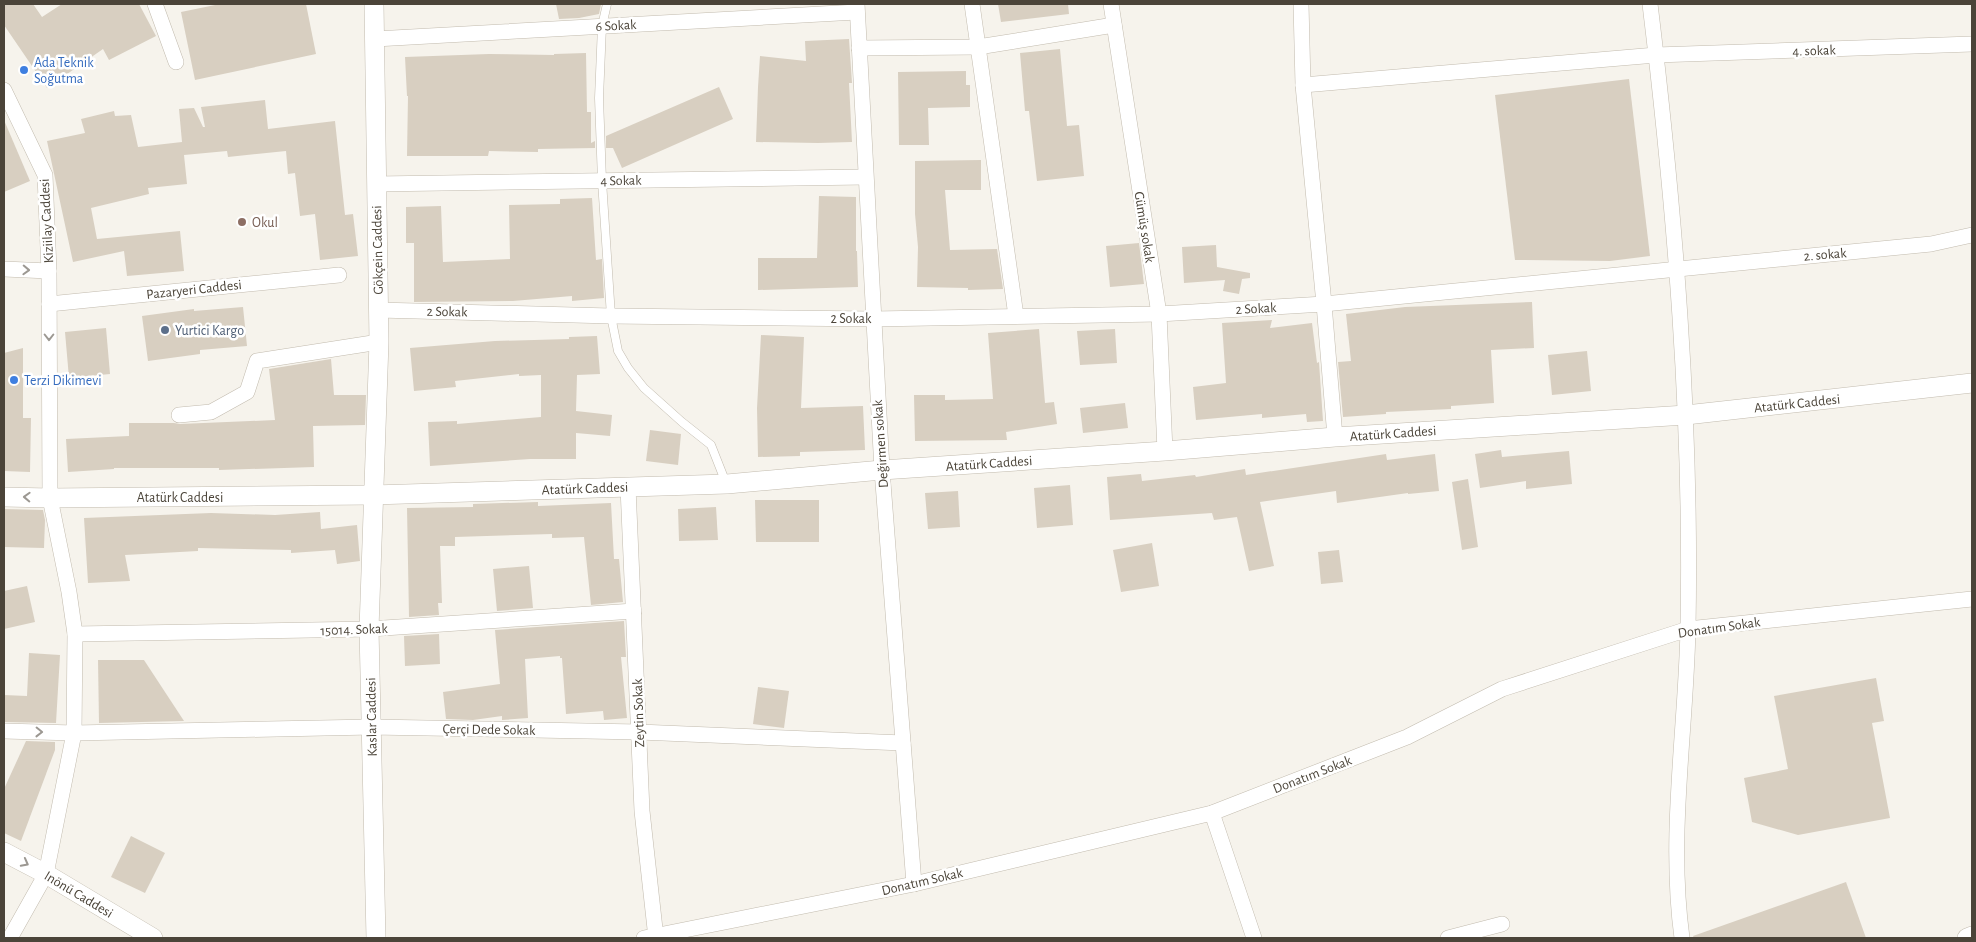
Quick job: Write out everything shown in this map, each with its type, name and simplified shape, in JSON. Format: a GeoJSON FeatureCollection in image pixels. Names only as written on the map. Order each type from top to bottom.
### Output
{"type":"FeatureCollection","features":[{"type":"Feature","properties":{"kind":"street"},"geometry":{"type":"LineString","coordinates":[[155,4],[176,62]]}},
{"type":"Feature","properties":{"kind":"street","name":"Gökçein Caddesi"},"geometry":{"type":"LineString","coordinates":[[373,495],[379,342],[374,4]]}},
{"type":"Feature","properties":{"kind":"street"},"geometry":{"type":"LineString","coordinates":[[972,4],[1016,316]]}},
{"type":"Feature","properties":{"kind":"street","name":"Gümüş sokak"},"geometry":{"type":"LineString","coordinates":[[1111,4],[1159,314],[1165,451]]}},
{"type":"Feature","properties":{"kind":"street"},"geometry":{"type":"LineString","coordinates":[[1301,4],[1303,85],[1335,437]]}},
{"type":"Feature","properties":{"kind":"street"},"geometry":{"type":"LineString","coordinates":[[1650,4],[1676,268],[1686,415],[1688,629],[1676,836],[1678,913],[1682,938]]}},
{"type":"Feature","properties":{"kind":"street","name":"6 Sokak"},"geometry":{"type":"LineString","coordinates":[[375,38],[602,26],[857,8]]}},
{"type":"Feature","properties":{"kind":"street","name":"Değirmen sokak"},"geometry":{"type":"LineString","coordinates":[[857,8],[882,470],[914,884]]}},
{"type":"Feature","properties":{"kind":"street"},"geometry":{"type":"LineString","coordinates":[[859,48],[978,46],[1114,25]]}},
{"type":"Feature","properties":{"kind":"street","name":"4. sokak"},"geometry":{"type":"LineString","coordinates":[[1303,85],[1656,55],[1972,44]]}},
{"type":"Feature","properties":{"kind":"street","name":"Kiziilay Caddesi"},"geometry":{"type":"LineString","coordinates":[[4,90],[45,175],[49,271],[50,498],[69,592],[74,634],[74,733],[46,874],[10,938]]}},
{"type":"Feature","properties":{"kind":"street","name":"4 Sokak"},"geometry":{"type":"LineString","coordinates":[[376,184],[865,177]]}},
{"type":"Feature","properties":{"kind":"street","name":"2. sokak"},"geometry":{"type":"LineString","coordinates":[[1324,304],[1931,244],[1972,235]]}},
{"type":"Feature","properties":{"kind":"street"},"geometry":{"type":"LineString","coordinates":[[4,269],[49,271]]}},
{"type":"Feature","properties":{"kind":"street","name":"Pazaryeri Caddesi"},"geometry":{"type":"LineString","coordinates":[[49,304],[339,275]]}},
{"type":"Feature","properties":{"kind":"street","name":"2 Sokak"},"geometry":{"type":"LineString","coordinates":[[378,310],[611,316],[873,319],[1159,314],[1324,304]]}},
{"type":"Feature","properties":{"kind":"street"},"geometry":{"type":"LineString","coordinates":[[179,415],[211,412],[247,392],[256,361],[379,342]]}},
{"type":"Feature","properties":{"kind":"street","name":"Atatürk Caddesi"},"geometry":{"type":"LineString","coordinates":[[4,497],[373,495],[727,484],[882,470],[1165,451],[1335,437],[1686,415],[1972,383]]}},
{"type":"Feature","properties":{"kind":"street","name":"Zeytin Sokak"},"geometry":{"type":"LineString","coordinates":[[628,487],[642,810],[652,938]]}},
{"type":"Feature","properties":{"kind":"street","name":"Kaslar Caddesi"},"geometry":{"type":"LineString","coordinates":[[373,495],[369,629],[376,938]]}},
{"type":"Feature","properties":{"kind":"street","name":"Donatım Sokak"},"geometry":{"type":"LineString","coordinates":[[652,938],[914,884],[1212,813],[1407,737],[1502,689],[1688,629],[1972,598]]}},
{"type":"Feature","properties":{"kind":"street","name":"15014. Sokak"},"geometry":{"type":"LineString","coordinates":[[74,634],[369,629],[634,611]]}},
{"type":"Feature","properties":{"kind":"street","name":"Çerçi Dede Sokak"},"geometry":{"type":"LineString","coordinates":[[4,731],[74,733],[372,727],[639,732],[903,743]]}},
{"type":"Feature","properties":{"kind":"street"},"geometry":{"type":"LineString","coordinates":[[1212,813],[1254,938]]}},
{"type":"Feature","properties":{"kind":"street","name":"Inönü Caddesi"},"geometry":{"type":"LineString","coordinates":[[4,852],[46,874],[153,938]]}},
{"type":"Feature","properties":{"kind":"street"},"geometry":{"type":"LineString","coordinates":[[1448,938],[1502,924]]}},
{"type":"Feature","properties":{"kind":"street"},"geometry":{"type":"LineString","coordinates":[[1967,938],[1972,936]]}},
{"type":"Feature","properties":{"kind":"lane"},"geometry":{"type":"LineString","coordinates":[[607,4],[602,26],[599,98],[602,180],[611,316],[618,351],[628,368],[644,388],[711,445],[727,484]]}},
{"type":"Feature","properties":{"kind":"building"},"geometry":{"type":"Polygon","coordinates":[[[4,4],[33,4],[42,17],[62,4],[139,4],[156,36],[109,60],[103,49],[47,88],[4,25],[4,4]]]}},
{"type":"Feature","properties":{"kind":"building"},"geometry":{"type":"Polygon","coordinates":[[[220,4],[306,4],[316,54],[195,80],[181,12],[220,4]]]}},
{"type":"Feature","properties":{"kind":"building"},"geometry":{"type":"Polygon","coordinates":[[[556,4],[601,4],[599,14],[559,19],[556,4]]]}},
{"type":"Feature","properties":{"kind":"building"},"geometry":{"type":"Polygon","coordinates":[[[998,4],[1068,4],[1069,14],[1001,22],[998,4]]]}},
{"type":"Feature","properties":{"kind":"building"},"geometry":{"type":"Polygon","coordinates":[[[849,39],[852,83],[849,83],[852,142],[756,142],[760,56],[806,61],[805,41],[849,39]]]}},
{"type":"Feature","properties":{"kind":"building"},"geometry":{"type":"Polygon","coordinates":[[[1060,49],[1067,126],[1079,125],[1084,176],[1037,181],[1029,111],[1025,111],[1020,53],[1060,49]]]}},
{"type":"Feature","properties":{"kind":"building"},"geometry":{"type":"Polygon","coordinates":[[[586,53],[587,112],[591,112],[591,143],[595,141],[595,148],[538,149],[538,152],[489,151],[488,156],[407,156],[408,96],[405,57],[586,53]]]}},
{"type":"Feature","properties":{"kind":"building"},"geometry":{"type":"Polygon","coordinates":[[[966,71],[966,85],[970,85],[970,107],[928,108],[929,145],[899,145],[898,72],[966,71]]]}},
{"type":"Feature","properties":{"kind":"building"},"geometry":{"type":"Polygon","coordinates":[[[1629,79],[1650,256],[1610,261],[1515,260],[1495,95],[1629,79]]]}},
{"type":"Feature","properties":{"kind":"building"},"geometry":{"type":"Polygon","coordinates":[[[719,87],[733,119],[622,168],[613,148],[606,148],[606,136],[719,87]]]}},
{"type":"Feature","properties":{"kind":"building"},"geometry":{"type":"Polygon","coordinates":[[[265,100],[268,129],[335,121],[345,215],[353,214],[358,256],[320,260],[315,214],[300,216],[295,173],[288,174],[286,151],[228,157],[227,151],[184,155],[187,184],[148,188],[149,194],[91,208],[97,239],[180,231],[184,271],[127,276],[124,251],[73,262],[47,141],[85,133],[81,119],[114,111],[115,116],[131,115],[138,147],[182,142],[179,109],[194,108],[203,127],[205,127],[201,107],[265,100]]]}},
{"type":"Feature","properties":{"kind":"building"},"geometry":{"type":"Polygon","coordinates":[[[4,120],[30,181],[4,192],[4,120]]]}},
{"type":"Feature","properties":{"kind":"building"},"geometry":{"type":"Polygon","coordinates":[[[981,160],[981,190],[945,190],[950,250],[997,249],[1003,289],[968,290],[968,288],[917,287],[918,247],[915,214],[915,161],[981,160]]]}},
{"type":"Feature","properties":{"kind":"building"},"geometry":{"type":"Polygon","coordinates":[[[819,196],[856,197],[858,287],[758,290],[758,258],[817,258],[819,196]]]}},
{"type":"Feature","properties":{"kind":"building"},"geometry":{"type":"Polygon","coordinates":[[[592,198],[596,260],[602,259],[604,298],[572,301],[572,296],[513,301],[414,302],[414,243],[406,243],[406,207],[441,206],[443,262],[510,259],[509,205],[560,204],[560,199],[592,198]]]}},
{"type":"Feature","properties":{"kind":"building"},"geometry":{"type":"Polygon","coordinates":[[[1139,243],[1144,284],[1110,287],[1106,246],[1139,243]]]}},
{"type":"Feature","properties":{"kind":"building"},"geometry":{"type":"Polygon","coordinates":[[[1216,245],[1217,267],[1250,273],[1250,278],[1242,279],[1239,294],[1223,291],[1225,280],[1184,283],[1182,247],[1216,245]]]}},
{"type":"Feature","properties":{"kind":"building"},"geometry":{"type":"Polygon","coordinates":[[[1532,302],[1534,348],[1491,350],[1494,403],[1451,406],[1451,409],[1386,412],[1386,414],[1343,417],[1338,362],[1351,361],[1346,314],[1405,307],[1532,302]]]}},
{"type":"Feature","properties":{"kind":"building"},"geometry":{"type":"Polygon","coordinates":[[[243,307],[247,346],[200,350],[200,354],[148,361],[142,316],[194,309],[194,311],[243,307]]]}},
{"type":"Feature","properties":{"kind":"building"},"geometry":{"type":"Polygon","coordinates":[[[1272,320],[1270,328],[1312,323],[1317,363],[1319,362],[1323,421],[1307,422],[1306,414],[1262,418],[1262,414],[1196,420],[1193,387],[1226,383],[1222,323],[1272,320]]]}},
{"type":"Feature","properties":{"kind":"building"},"geometry":{"type":"Polygon","coordinates":[[[106,328],[110,374],[69,378],[65,332],[106,328]]]}},
{"type":"Feature","properties":{"kind":"building"},"geometry":{"type":"Polygon","coordinates":[[[1039,329],[1045,403],[1054,402],[1057,424],[1006,432],[1007,440],[915,441],[914,395],[945,395],[945,400],[993,399],[988,333],[1039,329]]]}},
{"type":"Feature","properties":{"kind":"building"},"geometry":{"type":"Polygon","coordinates":[[[1115,329],[1117,363],[1080,365],[1077,331],[1115,329]]]}},
{"type":"Feature","properties":{"kind":"building"},"geometry":{"type":"Polygon","coordinates":[[[761,335],[804,337],[801,408],[863,406],[865,450],[800,452],[800,456],[758,457],[757,408],[761,335]]]}},
{"type":"Feature","properties":{"kind":"building"},"geometry":{"type":"Polygon","coordinates":[[[597,336],[600,374],[577,375],[576,411],[612,415],[610,436],[576,433],[576,459],[530,459],[430,466],[428,422],[457,421],[457,424],[541,417],[541,375],[519,376],[519,374],[455,381],[456,387],[414,391],[410,348],[495,341],[569,339],[569,337],[597,336]]]}},
{"type":"Feature","properties":{"kind":"building"},"geometry":{"type":"Polygon","coordinates":[[[23,348],[23,418],[31,418],[30,472],[4,471],[4,353],[23,348]]]}},
{"type":"Feature","properties":{"kind":"building"},"geometry":{"type":"Polygon","coordinates":[[[1587,351],[1591,391],[1552,395],[1548,355],[1587,351]]]}},
{"type":"Feature","properties":{"kind":"building"},"geometry":{"type":"Polygon","coordinates":[[[331,359],[334,395],[366,395],[365,425],[313,426],[314,467],[219,470],[219,468],[114,468],[68,472],[66,439],[129,436],[129,423],[180,424],[275,420],[269,369],[331,359]]]}},
{"type":"Feature","properties":{"kind":"building"},"geometry":{"type":"Polygon","coordinates":[[[1125,403],[1128,428],[1083,433],[1080,408],[1125,403]]]}},
{"type":"Feature","properties":{"kind":"building"},"geometry":{"type":"Polygon","coordinates":[[[650,430],[681,434],[678,465],[646,461],[650,430]]]}},
{"type":"Feature","properties":{"kind":"building"},"geometry":{"type":"Polygon","coordinates":[[[1501,450],[1502,457],[1569,451],[1572,484],[1526,489],[1526,481],[1480,488],[1475,454],[1501,450]]]}},
{"type":"Feature","properties":{"kind":"building"},"geometry":{"type":"Polygon","coordinates":[[[1386,454],[1387,460],[1435,454],[1439,491],[1408,493],[1337,503],[1336,491],[1260,502],[1274,566],[1249,571],[1237,517],[1214,520],[1212,513],[1110,520],[1107,477],[1141,474],[1142,481],[1195,475],[1196,477],[1245,469],[1246,475],[1386,454]]]}},
{"type":"Feature","properties":{"kind":"building"},"geometry":{"type":"Polygon","coordinates":[[[1468,479],[1478,547],[1462,550],[1452,482],[1468,479]]]}},
{"type":"Feature","properties":{"kind":"building"},"geometry":{"type":"Polygon","coordinates":[[[1070,485],[1073,525],[1037,528],[1034,488],[1070,485]]]}},
{"type":"Feature","properties":{"kind":"building"},"geometry":{"type":"Polygon","coordinates":[[[958,491],[960,527],[928,529],[925,493],[958,491]]]}},
{"type":"Feature","properties":{"kind":"building"},"geometry":{"type":"Polygon","coordinates":[[[755,500],[819,500],[819,542],[756,542],[755,500]]]}},
{"type":"Feature","properties":{"kind":"building"},"geometry":{"type":"Polygon","coordinates":[[[538,502],[538,506],[611,503],[614,559],[619,559],[623,602],[591,605],[584,537],[552,538],[552,534],[455,537],[455,546],[440,546],[442,603],[438,603],[439,615],[409,617],[407,508],[473,507],[473,504],[538,502]]]}},
{"type":"Feature","properties":{"kind":"building"},"geometry":{"type":"Polygon","coordinates":[[[716,507],[718,540],[679,541],[678,509],[716,507]]]}},
{"type":"Feature","properties":{"kind":"building"},"geometry":{"type":"Polygon","coordinates":[[[4,509],[43,510],[45,520],[44,548],[4,547],[4,509]]]}},
{"type":"Feature","properties":{"kind":"building"},"geometry":{"type":"Polygon","coordinates":[[[320,512],[321,529],[357,525],[360,561],[337,564],[335,550],[291,553],[291,550],[198,548],[198,551],[125,555],[130,581],[88,583],[84,518],[211,513],[275,515],[320,512]]]}},
{"type":"Feature","properties":{"kind":"building"},"geometry":{"type":"Polygon","coordinates":[[[1152,543],[1159,586],[1121,592],[1113,550],[1152,543]]]}},
{"type":"Feature","properties":{"kind":"building"},"geometry":{"type":"Polygon","coordinates":[[[1339,550],[1343,582],[1321,584],[1318,552],[1339,550]]]}},
{"type":"Feature","properties":{"kind":"building"},"geometry":{"type":"Polygon","coordinates":[[[529,566],[533,608],[497,611],[493,569],[529,566]]]}},
{"type":"Feature","properties":{"kind":"building"},"geometry":{"type":"Polygon","coordinates":[[[27,586],[35,622],[4,629],[4,591],[27,586]]]}},
{"type":"Feature","properties":{"kind":"building"},"geometry":{"type":"Polygon","coordinates":[[[624,621],[626,657],[621,657],[627,718],[604,720],[603,711],[566,714],[562,658],[560,656],[525,659],[528,718],[502,720],[502,716],[473,720],[446,719],[443,692],[500,684],[495,630],[624,621]]]}},
{"type":"Feature","properties":{"kind":"building"},"geometry":{"type":"Polygon","coordinates":[[[439,634],[440,664],[405,666],[404,636],[439,634]]]}},
{"type":"Feature","properties":{"kind":"building"},"geometry":{"type":"Polygon","coordinates":[[[29,653],[60,655],[56,723],[4,722],[4,695],[27,696],[29,653]]]}},
{"type":"Feature","properties":{"kind":"building"},"geometry":{"type":"Polygon","coordinates":[[[98,660],[144,660],[184,721],[99,723],[98,660]]]}},
{"type":"Feature","properties":{"kind":"building"},"geometry":{"type":"Polygon","coordinates":[[[1876,678],[1884,721],[1872,723],[1890,818],[1798,835],[1752,822],[1744,778],[1788,769],[1774,696],[1876,678]]]}},
{"type":"Feature","properties":{"kind":"building"},"geometry":{"type":"Polygon","coordinates":[[[758,687],[789,691],[784,728],[753,724],[758,687]]]}},
{"type":"Feature","properties":{"kind":"building"},"geometry":{"type":"Polygon","coordinates":[[[26,741],[55,742],[55,750],[21,841],[4,833],[4,789],[26,741]]]}},
{"type":"Feature","properties":{"kind":"building"},"geometry":{"type":"Polygon","coordinates":[[[131,836],[165,853],[145,893],[111,877],[131,836]]]}},
{"type":"Feature","properties":{"kind":"building"},"geometry":{"type":"Polygon","coordinates":[[[1846,882],[1866,938],[1694,938],[1693,936],[1846,882]]]}},
{"type":"Feature","properties":{"kind":"place","name":"Ada Teknik Soğutma"},"geometry":{"type":"Point","coordinates":[24,70]}},
{"type":"Feature","properties":{"kind":"place","name":"Okul"},"geometry":{"type":"Point","coordinates":[242,222]}},
{"type":"Feature","properties":{"kind":"place","name":"Yurtici Kargo"},"geometry":{"type":"Point","coordinates":[165,330]}},
{"type":"Feature","properties":{"kind":"place","name":"Terzi Dikimevi"},"geometry":{"type":"Point","coordinates":[14,380]}}]}
